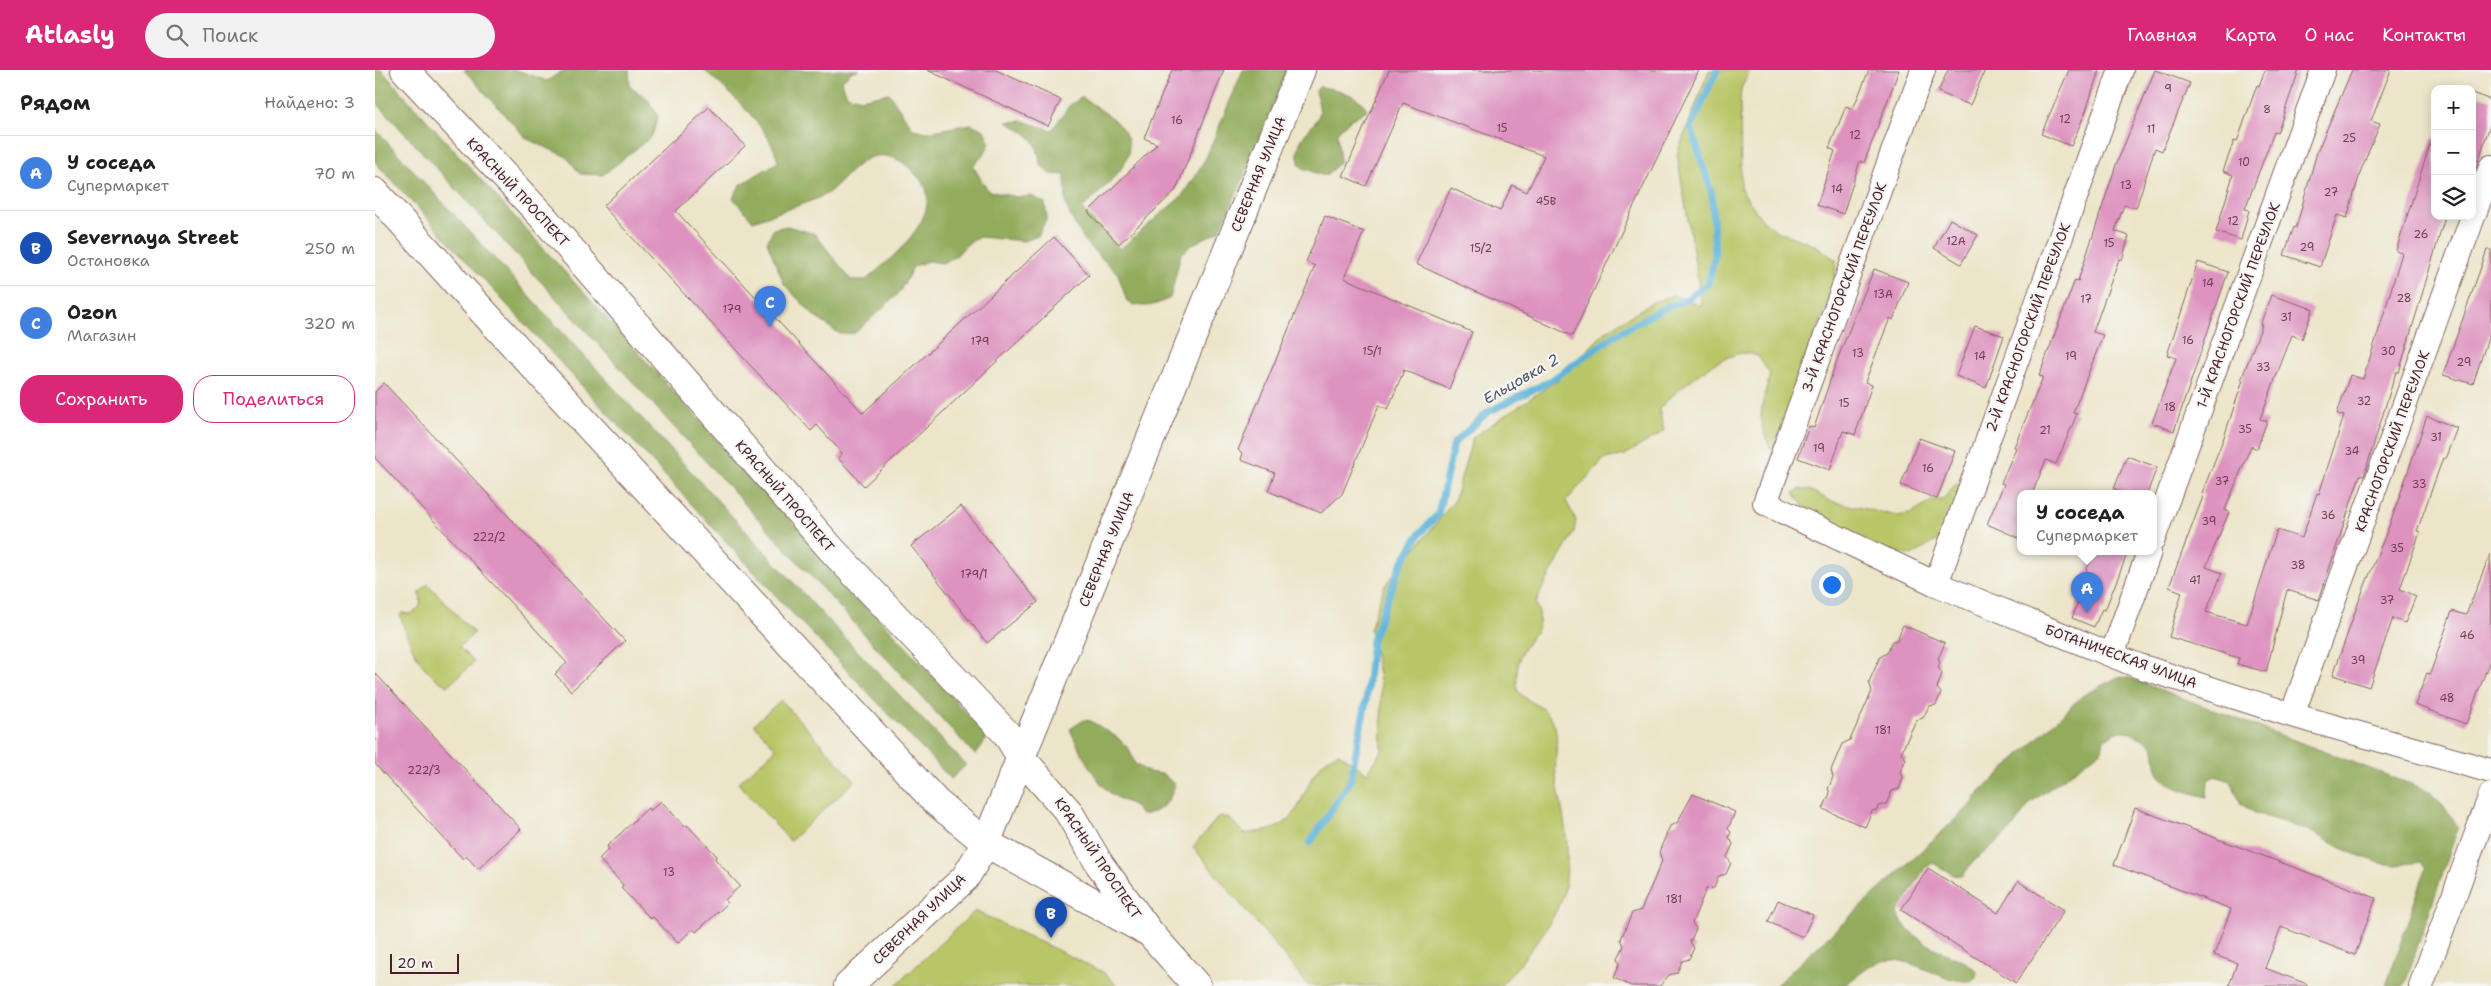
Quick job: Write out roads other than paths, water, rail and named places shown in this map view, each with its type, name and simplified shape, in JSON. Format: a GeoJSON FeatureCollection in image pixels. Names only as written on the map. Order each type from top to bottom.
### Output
{"type":"FeatureCollection","features":[{"type":"Feature","properties":{"kind":"main road","name":"КРАСНЫЙ ПРОСПЕКТ"},"geometry":{"type":"LineString","coordinates":[[405,70],[542,216],[832,550],[1006,733],[1022,759],[1068,810],[1100,865],[1149,933],[1197,986]]}},
{"type":"Feature","properties":{"kind":"main road","name":"СЕВЕРНАЯ УЛИЦА"},"geometry":{"type":"LineString","coordinates":[[849,986],[965,878],[986,843],[1022,759],[1301,70]]}},
{"type":"Feature","properties":{"kind":"main road","name":"КРАСНЫЙ ПРОСПЕКТ"},"geometry":{"type":"LineString","coordinates":[[375,192],[936,802],[986,843],[1149,933]]}},
{"type":"Feature","properties":{"kind":"street","name":"3-Й КРАСНОГОРСКИЙ ПЕРЕУЛОК"},"geometry":{"type":"LineString","coordinates":[[1765,503],[1923,70]]}},
{"type":"Feature","properties":{"kind":"street","name":"2-Й КРАСНОГОРСКИЙ ПЕРЕУЛОК"},"geometry":{"type":"LineString","coordinates":[[1936,584],[2121,70]]}},
{"type":"Feature","properties":{"kind":"street","name":"1-Й КРАСНОГОРСКИЙ ПЕРЕУЛОК"},"geometry":{"type":"LineString","coordinates":[[2157,528],[2323,70]]}},
{"type":"Feature","properties":{"kind":"street","name":"КРАСНОГОРСКИЙ ПЕРЕУЛОК"},"geometry":{"type":"LineString","coordinates":[[2292,715],[2491,167]]}},
{"type":"Feature","properties":{"kind":"street","name":"БОТАНИЧЕСКАЯ УЛИЦА"},"geometry":{"type":"LineString","coordinates":[[1765,503],[1936,584],[2111,656],[2292,715],[2491,771]]}},
{"type":"Feature","properties":{"kind":"street"},"geometry":{"type":"LineString","coordinates":[[2111,656],[2148,555]]}},
{"type":"Feature","properties":{"kind":"street"},"geometry":{"type":"LineString","coordinates":[[2421,986],[2491,795]]}},
{"type":"Feature","properties":{"kind":"waterway","name":"Ельцовка 2"},"geometry":{"type":"LineString","coordinates":[[1310,843],[1350,782],[1366,701],[1372,640],[1400,566],[1420,533],[1438,514],[1454,443],[1488,412],[1550,381],[1617,334],[1660,310],[1687,299],[1708,284],[1715,255],[1712,194],[1691,127],[1717,70]]}},
{"type":"Feature","properties":{"kind":"place","name":"Ozon"},"geometry":{"type":"Point","coordinates":[770,327]}},
{"type":"Feature","properties":{"kind":"place","name":"У соседа"},"geometry":{"type":"Point","coordinates":[2087,613]}},
{"type":"Feature","properties":{"kind":"place","name":"Severnaya Street"},"geometry":{"type":"Point","coordinates":[1051,938]}}]}
